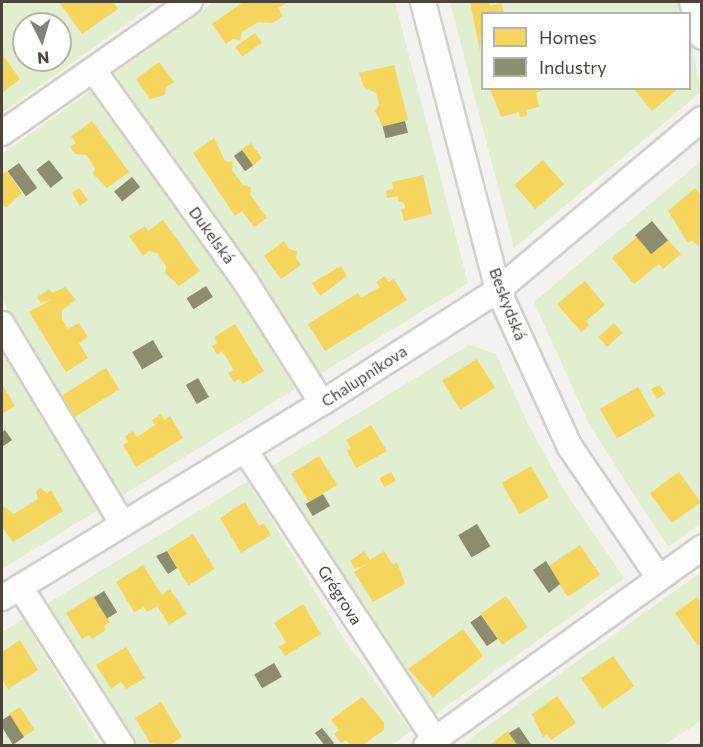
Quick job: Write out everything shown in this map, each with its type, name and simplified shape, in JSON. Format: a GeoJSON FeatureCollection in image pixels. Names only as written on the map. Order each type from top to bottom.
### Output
{"type":"FeatureCollection","features":[{"type":"Feature","properties":{"kind":"street"},"geometry":{"type":"LineString","coordinates":[[2,133],[190,2]]}},
{"type":"Feature","properties":{"kind":"street","name":"Beskydská"},"geometry":{"type":"LineString","coordinates":[[423,2],[498,290],[570,447],[659,578]]}},
{"type":"Feature","properties":{"kind":"street"},"geometry":{"type":"LineString","coordinates":[[693,2],[702,37]]}},
{"type":"Feature","properties":{"kind":"street","name":"Dukelská"},"geometry":{"type":"LineString","coordinates":[[94,71],[245,281],[322,403]]}},
{"type":"Feature","properties":{"kind":"street","name":"Chalupníkova"},"geometry":{"type":"LineString","coordinates":[[11,592],[322,403],[498,290],[702,119]]}},
{"type":"Feature","properties":{"kind":"street"},"geometry":{"type":"LineString","coordinates":[[2,324],[122,523]]}},
{"type":"Feature","properties":{"kind":"street","name":"Grégrova"},"geometry":{"type":"LineString","coordinates":[[245,450],[431,742]]}},
{"type":"Feature","properties":{"kind":"street"},"geometry":{"type":"LineString","coordinates":[[431,742],[702,548]]}},
{"type":"Feature","properties":{"kind":"street"},"geometry":{"type":"LineString","coordinates":[[11,592],[122,746]]}},
{"type":"Feature","properties":{"kind":"green space"},"geometry":{"type":"Polygon","coordinates":[[[2,2],[157,2],[72,63],[72,12],[12,12],[12,72],[59,72],[2,113],[2,2]]]}},
{"type":"Feature","properties":{"kind":"green space"},"geometry":{"type":"Polygon","coordinates":[[[214,2],[395,2],[468,283],[318,375],[239,251],[112,75],[214,2]]]}},
{"type":"Feature","properties":{"kind":"green space"},"geometry":{"type":"Polygon","coordinates":[[[450,2],[680,2],[683,12],[481,12],[481,90],[691,90],[691,42],[701,92],[514,248],[450,2]]]}},
{"type":"Feature","properties":{"kind":"green space"},"geometry":{"type":"Polygon","coordinates":[[[90,91],[233,288],[295,389],[121,496],[2,300],[2,154],[90,91]]]}},
{"type":"Feature","properties":{"kind":"green space"},"geometry":{"type":"Polygon","coordinates":[[[701,161],[701,523],[668,547],[590,426],[534,302],[701,161]]]}},
{"type":"Feature","properties":{"kind":"green space"},"geometry":{"type":"Polygon","coordinates":[[[469,345],[496,354],[527,422],[563,488],[624,578],[433,716],[367,625],[271,467],[469,345]]]}},
{"type":"Feature","properties":{"kind":"green space"},"geometry":{"type":"Polygon","coordinates":[[[2,351],[98,510],[2,569],[2,351]]]}},
{"type":"Feature","properties":{"kind":"green space"},"geometry":{"type":"Polygon","coordinates":[[[248,481],[344,639],[411,731],[391,746],[132,745],[45,605],[248,481]]]}},
{"type":"Feature","properties":{"kind":"green space"},"geometry":{"type":"Polygon","coordinates":[[[701,572],[701,721],[664,745],[460,746],[701,572]]]}},
{"type":"Feature","properties":{"kind":"green space"},"geometry":{"type":"Polygon","coordinates":[[[23,619],[100,745],[2,746],[2,632],[23,619]]]}},
{"type":"Feature","properties":{"kind":"building: Homes"},"geometry":{"type":"Polygon","coordinates":[[[59,2],[113,2],[118,9],[82,34],[72,20],[72,12],[66,12],[59,2]]]}},
{"type":"Feature","properties":{"kind":"building: Homes"},"geometry":{"type":"Polygon","coordinates":[[[243,2],[288,2],[278,8],[283,16],[272,23],[258,22],[242,32],[240,40],[233,39],[226,44],[212,24],[243,2]]]}},
{"type":"Feature","properties":{"kind":"building: Homes"},"geometry":{"type":"Polygon","coordinates":[[[470,2],[489,2],[490,6],[501,3],[503,12],[481,12],[480,51],[470,2]]]}},
{"type":"Feature","properties":{"kind":"building: Homes"},"geometry":{"type":"Polygon","coordinates":[[[255,33],[262,43],[242,57],[235,47],[255,33]]]}},
{"type":"Feature","properties":{"kind":"building: Homes"},"geometry":{"type":"Polygon","coordinates":[[[2,54],[12,68],[12,72],[15,72],[20,79],[2,93],[2,54]]]}},
{"type":"Feature","properties":{"kind":"building: Homes"},"geometry":{"type":"Polygon","coordinates":[[[159,62],[174,82],[166,87],[165,95],[150,99],[136,79],[159,62]]]}},
{"type":"Feature","properties":{"kind":"building: Homes"},"geometry":{"type":"Polygon","coordinates":[[[394,65],[408,120],[383,127],[375,111],[379,105],[376,93],[364,87],[359,73],[394,65]]]}},
{"type":"Feature","properties":{"kind":"building: Homes"},"geometry":{"type":"Polygon","coordinates":[[[491,90],[543,90],[536,93],[539,107],[526,110],[527,116],[520,117],[519,112],[501,117],[491,90]]]}},
{"type":"Feature","properties":{"kind":"building: Homes"},"geometry":{"type":"Polygon","coordinates":[[[635,90],[677,90],[652,111],[635,90]]]}},
{"type":"Feature","properties":{"kind":"building: Homes"},"geometry":{"type":"Polygon","coordinates":[[[92,121],[129,172],[107,188],[93,174],[95,168],[86,155],[75,154],[70,147],[76,143],[71,136],[92,121]]]}},
{"type":"Feature","properties":{"kind":"building: Homes"},"geometry":{"type":"Polygon","coordinates":[[[214,138],[225,161],[233,162],[232,170],[243,185],[251,187],[250,194],[267,218],[254,227],[242,211],[235,216],[193,153],[214,138]]]}},
{"type":"Feature","properties":{"kind":"building: Homes"},"geometry":{"type":"Polygon","coordinates":[[[251,143],[262,159],[253,165],[242,149],[251,143]]]}},
{"type":"Feature","properties":{"kind":"building: Homes"},"geometry":{"type":"Polygon","coordinates":[[[543,160],[564,184],[535,209],[514,185],[543,160]]]}},
{"type":"Feature","properties":{"kind":"building: Homes"},"geometry":{"type":"Polygon","coordinates":[[[7,171],[22,193],[7,207],[2,206],[2,175],[7,171]]]}},
{"type":"Feature","properties":{"kind":"building: Homes"},"geometry":{"type":"Polygon","coordinates":[[[423,175],[432,214],[404,221],[401,209],[405,208],[404,203],[398,201],[398,196],[387,198],[386,191],[393,189],[392,182],[423,175]]]}},
{"type":"Feature","properties":{"kind":"building: Homes"},"geometry":{"type":"Polygon","coordinates":[[[79,188],[88,200],[80,206],[72,193],[79,188]]]}},
{"type":"Feature","properties":{"kind":"building: Homes"},"geometry":{"type":"Polygon","coordinates":[[[695,188],[702,196],[699,247],[692,240],[688,243],[668,211],[695,188]]]}},
{"type":"Feature","properties":{"kind":"building: Homes"},"geometry":{"type":"Polygon","coordinates":[[[163,220],[200,271],[179,286],[165,273],[166,266],[157,253],[149,251],[143,256],[129,236],[145,226],[148,231],[163,220]]]}},
{"type":"Feature","properties":{"kind":"building: Homes"},"geometry":{"type":"Polygon","coordinates":[[[638,236],[652,253],[668,240],[681,254],[663,269],[659,264],[634,284],[612,258],[638,236]]]}},
{"type":"Feature","properties":{"kind":"building: Homes"},"geometry":{"type":"Polygon","coordinates":[[[284,241],[289,249],[297,251],[296,258],[301,265],[281,279],[264,256],[284,241]]]}},
{"type":"Feature","properties":{"kind":"building: Homes"},"geometry":{"type":"Polygon","coordinates":[[[341,266],[347,276],[320,296],[312,283],[341,266]]]}},
{"type":"Feature","properties":{"kind":"building: Homes"},"geometry":{"type":"Polygon","coordinates":[[[385,276],[388,282],[394,279],[407,300],[325,351],[308,324],[358,293],[361,298],[380,287],[376,282],[385,276]]]}},
{"type":"Feature","properties":{"kind":"building: Homes"},"geometry":{"type":"Polygon","coordinates":[[[585,281],[605,305],[586,321],[589,325],[581,332],[557,304],[585,281]]]}},
{"type":"Feature","properties":{"kind":"building: Homes"},"geometry":{"type":"Polygon","coordinates":[[[65,287],[76,300],[62,310],[62,319],[68,329],[79,323],[88,337],[79,343],[88,358],[66,372],[29,312],[52,299],[41,303],[37,297],[49,289],[52,293],[65,287]]]}},
{"type":"Feature","properties":{"kind":"building: Homes"},"geometry":{"type":"Polygon","coordinates":[[[614,323],[623,333],[607,347],[598,337],[614,323]]]}},
{"type":"Feature","properties":{"kind":"building: Homes"},"geometry":{"type":"Polygon","coordinates":[[[235,324],[264,371],[243,384],[239,379],[234,382],[228,373],[234,370],[222,351],[217,355],[212,346],[217,343],[214,337],[235,324]]]}},
{"type":"Feature","properties":{"kind":"building: Homes"},"geometry":{"type":"Polygon","coordinates":[[[477,359],[495,388],[460,410],[442,381],[477,359]]]}},
{"type":"Feature","properties":{"kind":"building: Homes"},"geometry":{"type":"Polygon","coordinates":[[[106,368],[119,389],[74,417],[61,396],[106,368]]]}},
{"type":"Feature","properties":{"kind":"building: Homes"},"geometry":{"type":"Polygon","coordinates":[[[2,384],[15,406],[2,414],[2,384]]]}},
{"type":"Feature","properties":{"kind":"building: Homes"},"geometry":{"type":"Polygon","coordinates":[[[660,385],[665,394],[657,399],[651,389],[660,385]]]}},
{"type":"Feature","properties":{"kind":"building: Homes"},"geometry":{"type":"Polygon","coordinates":[[[638,387],[655,416],[617,438],[600,409],[638,387]]]}},
{"type":"Feature","properties":{"kind":"building: Homes"},"geometry":{"type":"Polygon","coordinates":[[[161,414],[164,420],[170,416],[183,438],[136,467],[123,445],[128,442],[125,436],[133,431],[137,437],[155,425],[152,420],[161,414]]]}},
{"type":"Feature","properties":{"kind":"building: Homes"},"geometry":{"type":"Polygon","coordinates":[[[371,425],[387,451],[356,468],[347,451],[351,448],[346,440],[371,425]]]}},
{"type":"Feature","properties":{"kind":"building: Homes"},"geometry":{"type":"Polygon","coordinates":[[[319,456],[337,485],[309,502],[291,473],[319,456]]]}},
{"type":"Feature","properties":{"kind":"building: Homes"},"geometry":{"type":"Polygon","coordinates":[[[531,466],[549,497],[520,514],[502,483],[531,466]]]}},
{"type":"Feature","properties":{"kind":"building: Homes"},"geometry":{"type":"Polygon","coordinates":[[[391,472],[396,481],[384,487],[380,478],[391,472]]]}},
{"type":"Feature","properties":{"kind":"building: Homes"},"geometry":{"type":"Polygon","coordinates":[[[679,472],[701,502],[672,523],[650,493],[679,472]]]}},
{"type":"Feature","properties":{"kind":"building: Homes"},"geometry":{"type":"Polygon","coordinates":[[[40,488],[47,493],[51,490],[63,511],[13,542],[2,527],[2,505],[14,514],[38,499],[36,492],[40,488]]]}},
{"type":"Feature","properties":{"kind":"building: Homes"},"geometry":{"type":"Polygon","coordinates":[[[245,502],[259,526],[264,523],[271,535],[241,553],[220,518],[245,502]]]}},
{"type":"Feature","properties":{"kind":"building: Homes"},"geometry":{"type":"Polygon","coordinates":[[[193,534],[215,569],[188,585],[167,550],[193,534]]]}},
{"type":"Feature","properties":{"kind":"building: Homes"},"geometry":{"type":"Polygon","coordinates":[[[580,545],[600,575],[568,597],[548,567],[580,545]]]}},
{"type":"Feature","properties":{"kind":"building: Homes"},"geometry":{"type":"Polygon","coordinates":[[[364,551],[370,560],[384,551],[393,565],[397,562],[405,584],[373,602],[354,572],[369,563],[355,569],[350,561],[364,551]]]}},
{"type":"Feature","properties":{"kind":"building: Homes"},"geometry":{"type":"Polygon","coordinates":[[[143,565],[162,595],[170,589],[187,614],[169,625],[157,606],[147,612],[144,607],[134,612],[116,582],[143,565]]]}},
{"type":"Feature","properties":{"kind":"building: Homes"},"geometry":{"type":"Polygon","coordinates":[[[93,596],[110,622],[104,626],[106,630],[92,639],[89,635],[82,639],[66,613],[93,596]]]}},
{"type":"Feature","properties":{"kind":"building: Homes"},"geometry":{"type":"Polygon","coordinates":[[[506,596],[528,627],[502,645],[481,614],[506,596]]]}},
{"type":"Feature","properties":{"kind":"building: Homes"},"geometry":{"type":"Polygon","coordinates":[[[697,597],[702,604],[702,643],[698,646],[675,613],[697,597]]]}},
{"type":"Feature","properties":{"kind":"building: Homes"},"geometry":{"type":"Polygon","coordinates":[[[303,604],[321,634],[285,656],[279,647],[286,642],[274,623],[303,604]]]}},
{"type":"Feature","properties":{"kind":"building: Homes"},"geometry":{"type":"Polygon","coordinates":[[[463,629],[483,656],[433,697],[408,669],[463,629]]]}},
{"type":"Feature","properties":{"kind":"building: Homes"},"geometry":{"type":"Polygon","coordinates":[[[20,640],[38,670],[8,689],[2,679],[2,652],[20,640]]]}},
{"type":"Feature","properties":{"kind":"building: Homes"},"geometry":{"type":"Polygon","coordinates":[[[126,647],[145,678],[126,689],[121,682],[111,689],[96,665],[126,647]]]}},
{"type":"Feature","properties":{"kind":"building: Homes"},"geometry":{"type":"Polygon","coordinates":[[[613,656],[634,686],[602,709],[581,678],[613,656]]]}},
{"type":"Feature","properties":{"kind":"building: Homes"},"geometry":{"type":"Polygon","coordinates":[[[557,696],[576,723],[551,740],[547,734],[543,737],[532,714],[557,696]]]}},
{"type":"Feature","properties":{"kind":"building: Homes"},"geometry":{"type":"Polygon","coordinates":[[[362,697],[384,722],[384,730],[361,746],[351,746],[346,740],[341,743],[334,734],[339,730],[331,720],[362,697]]]}},
{"type":"Feature","properties":{"kind":"building: Homes"},"geometry":{"type":"Polygon","coordinates":[[[161,702],[182,737],[168,746],[150,743],[135,718],[161,702]]]}},
{"type":"Feature","properties":{"kind":"building: Homes"},"geometry":{"type":"Polygon","coordinates":[[[20,707],[35,730],[24,737],[9,714],[20,707]]]}},
{"type":"Feature","properties":{"kind":"building: Homes"},"geometry":{"type":"Polygon","coordinates":[[[508,731],[518,746],[488,746],[508,731]]]}},
{"type":"Feature","properties":{"kind":"building: Industry"},"geometry":{"type":"Polygon","coordinates":[[[405,121],[408,133],[386,138],[383,127],[405,121]]]}},
{"type":"Feature","properties":{"kind":"building: Industry"},"geometry":{"type":"Polygon","coordinates":[[[242,150],[253,165],[245,171],[234,156],[242,150]]]}},
{"type":"Feature","properties":{"kind":"building: Industry"},"geometry":{"type":"Polygon","coordinates":[[[49,160],[63,178],[51,188],[36,170],[49,160]]]}},
{"type":"Feature","properties":{"kind":"building: Industry"},"geometry":{"type":"Polygon","coordinates":[[[19,163],[37,188],[26,196],[8,171],[19,163]]]}},
{"type":"Feature","properties":{"kind":"building: Industry"},"geometry":{"type":"Polygon","coordinates":[[[132,177],[140,187],[122,202],[114,191],[132,177]]]}},
{"type":"Feature","properties":{"kind":"building: Industry"},"geometry":{"type":"Polygon","coordinates":[[[652,221],[668,240],[651,254],[635,235],[652,221]]]}},
{"type":"Feature","properties":{"kind":"building: Industry"},"geometry":{"type":"Polygon","coordinates":[[[206,286],[213,297],[193,309],[186,298],[206,286]]]}},
{"type":"Feature","properties":{"kind":"building: Industry"},"geometry":{"type":"Polygon","coordinates":[[[153,340],[163,357],[142,369],[132,352],[153,340]]]}},
{"type":"Feature","properties":{"kind":"building: Industry"},"geometry":{"type":"Polygon","coordinates":[[[198,378],[209,397],[197,404],[186,385],[198,378]]]}},
{"type":"Feature","properties":{"kind":"building: Industry"},"geometry":{"type":"Polygon","coordinates":[[[5,430],[12,440],[2,447],[2,432],[5,430]]]}},
{"type":"Feature","properties":{"kind":"building: Industry"},"geometry":{"type":"Polygon","coordinates":[[[323,494],[330,506],[313,516],[306,504],[323,494]]]}},
{"type":"Feature","properties":{"kind":"building: Industry"},"geometry":{"type":"Polygon","coordinates":[[[477,524],[490,546],[472,558],[458,535],[477,524]]]}},
{"type":"Feature","properties":{"kind":"building: Industry"},"geometry":{"type":"Polygon","coordinates":[[[167,551],[177,568],[168,574],[156,556],[167,551]]]}},
{"type":"Feature","properties":{"kind":"building: Industry"},"geometry":{"type":"Polygon","coordinates":[[[546,561],[560,584],[549,593],[533,570],[546,561]]]}},
{"type":"Feature","properties":{"kind":"building: Industry"},"geometry":{"type":"Polygon","coordinates":[[[104,591],[117,612],[107,619],[94,597],[104,591]]]}},
{"type":"Feature","properties":{"kind":"building: Industry"},"geometry":{"type":"Polygon","coordinates":[[[481,615],[498,639],[487,646],[470,622],[481,615]]]}},
{"type":"Feature","properties":{"kind":"building: Industry"},"geometry":{"type":"Polygon","coordinates":[[[274,663],[282,677],[262,688],[254,674],[274,663]]]}},
{"type":"Feature","properties":{"kind":"building: Industry"},"geometry":{"type":"Polygon","coordinates":[[[10,715],[24,737],[13,745],[2,727],[2,720],[10,715]]]}},
{"type":"Feature","properties":{"kind":"building: Industry"},"geometry":{"type":"Polygon","coordinates":[[[519,727],[532,746],[518,746],[509,733],[519,727]]]}},
{"type":"Feature","properties":{"kind":"building: Industry"},"geometry":{"type":"Polygon","coordinates":[[[322,728],[334,743],[330,746],[325,746],[315,733],[322,728]]]}},
{"type":"Feature","properties":{"kind":"tram line"},"geometry":{"type":"LineString","coordinates":[[696,746],[702,741]]}}]}
